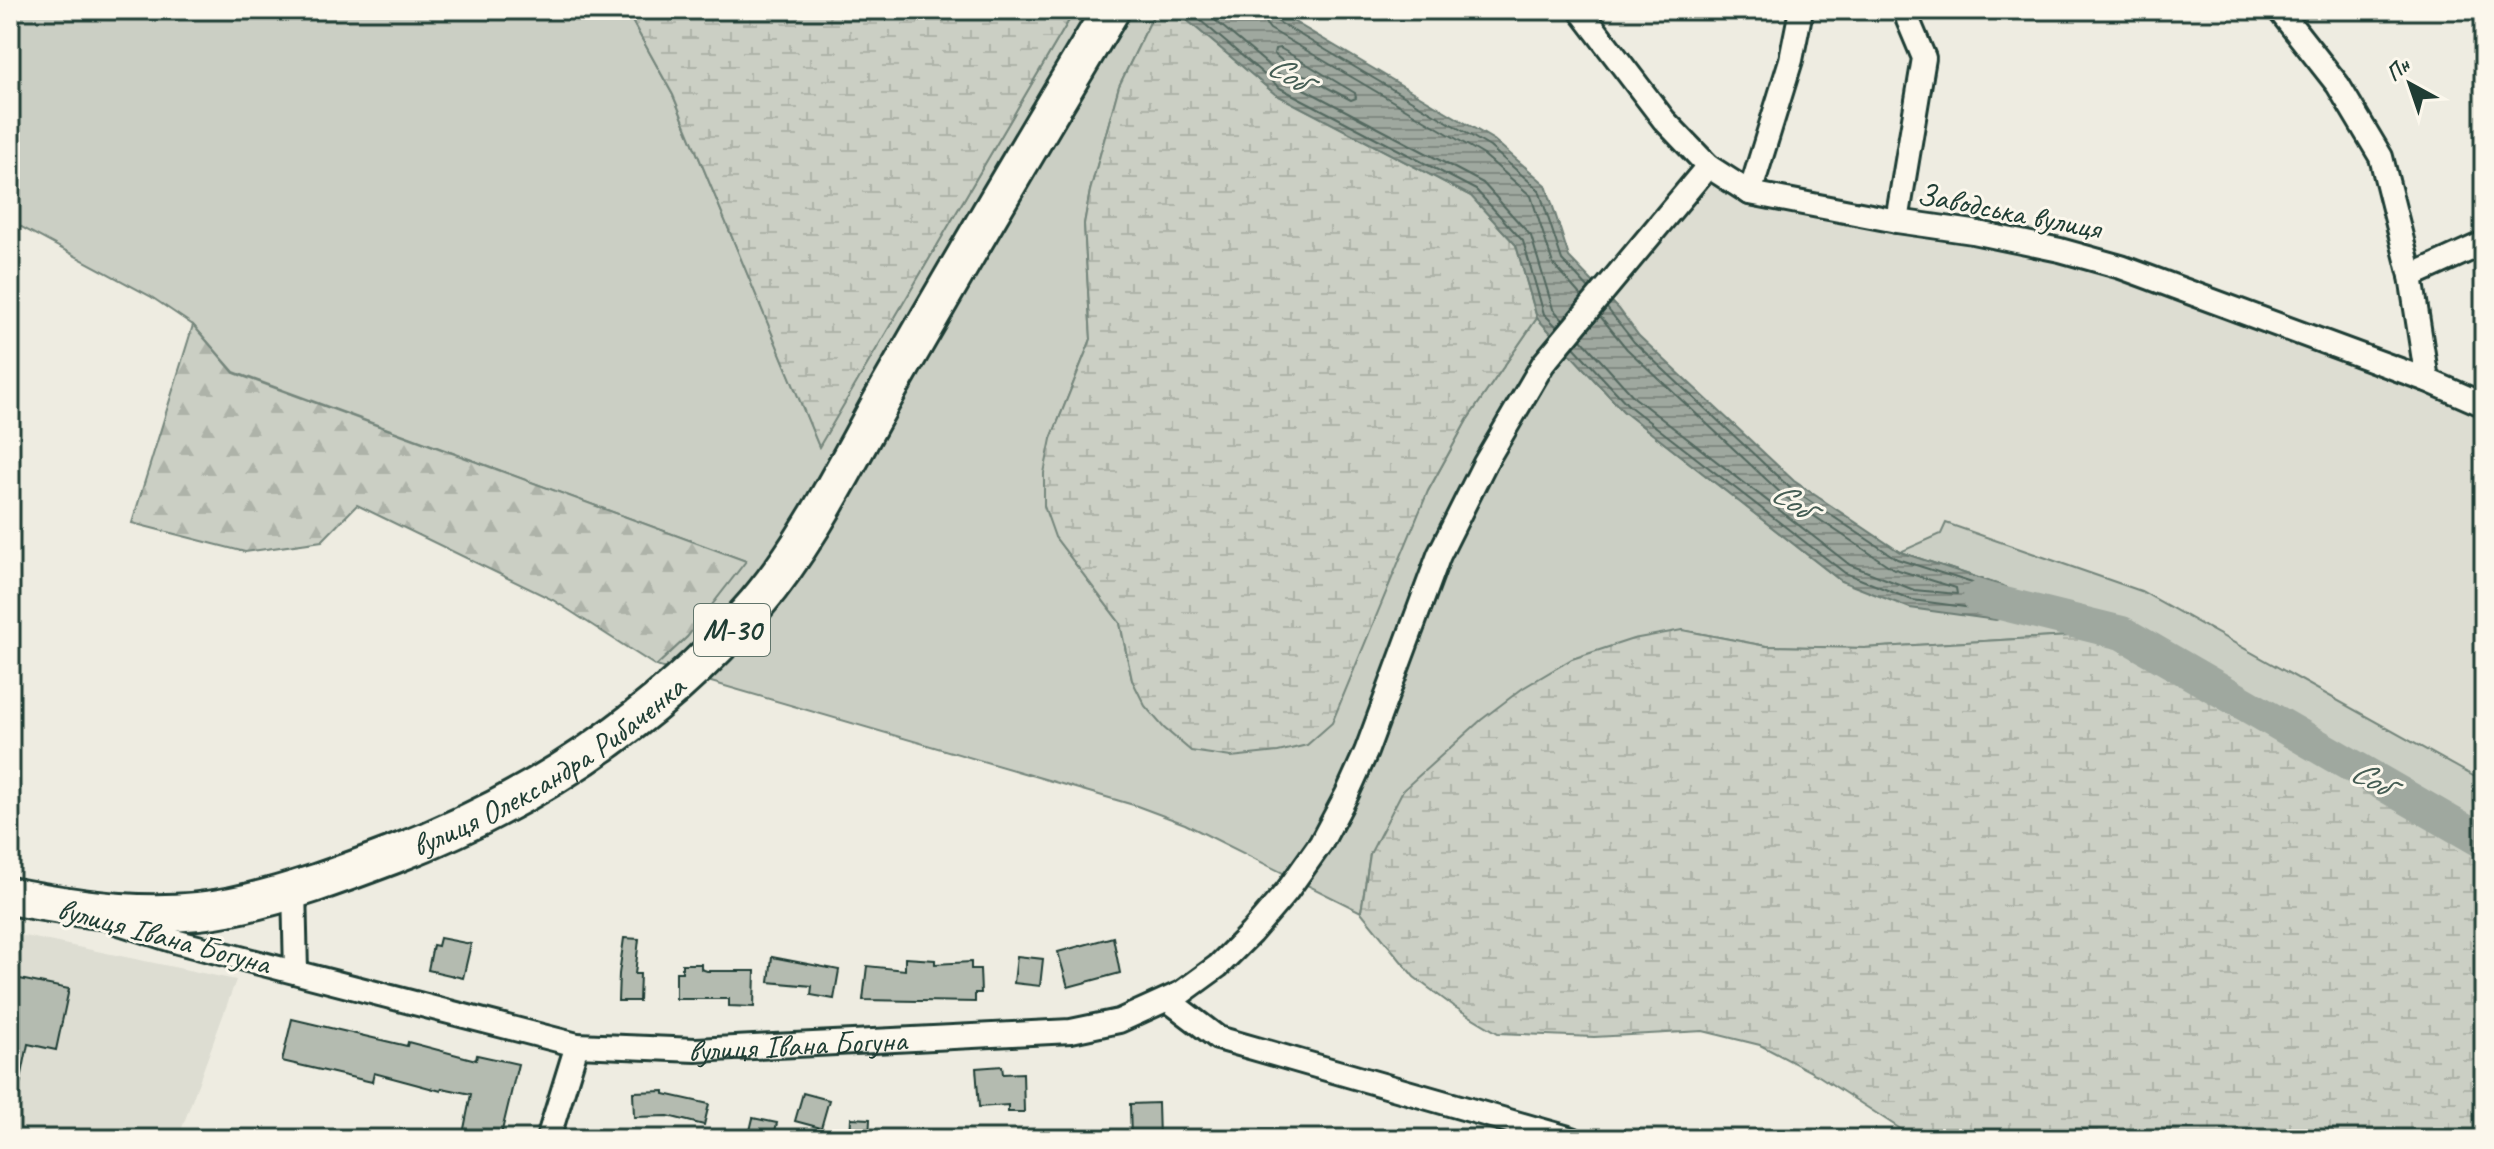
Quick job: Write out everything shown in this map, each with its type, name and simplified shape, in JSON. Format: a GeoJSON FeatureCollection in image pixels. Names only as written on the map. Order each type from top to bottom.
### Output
{"type":"FeatureCollection","features":[{"type":"Feature","properties":{"kind":"highway","name":"вулиця Олександра Рибаченка"},"geometry":{"type":"LineString","coordinates":[[75,908],[149,913],[229,907],[321,882],[507,805],[592,752],[648,710],[703,661],[758,602],[803,537],[1001,191],[1111,10]]}},
{"type":"Feature","properties":{"kind":"highway","name":"вулиця Івана Богуна"},"geometry":{"type":"LineString","coordinates":[[10,896],[75,908]]}},
{"type":"Feature","properties":{"kind":"street","name":"Заводська вулиця"},"geometry":{"type":"LineString","coordinates":[[1580,10],[1664,120],[1708,166],[1750,193],[1973,232],[2060,250],[2121,267],[2427,380],[2484,405]]}},
{"type":"Feature","properties":{"kind":"street"},"geometry":{"type":"LineString","coordinates":[[1750,193],[1791,60],[1801,10]]}},
{"type":"Feature","properties":{"kind":"street"},"geometry":{"type":"LineString","coordinates":[[1897,221],[1924,58],[1908,20],[1910,10]]}},
{"type":"Feature","properties":{"kind":"street"},"geometry":{"type":"LineString","coordinates":[[2279,10],[2338,85],[2381,157],[2411,276],[2427,380]]}},
{"type":"Feature","properties":{"kind":"street","name":"вулиця Івана Богуна"},"geometry":{"type":"LineString","coordinates":[[75,908],[178,942],[577,1045],[696,1050],[1071,1031],[1119,1021],[1168,1000],[1218,966],[1251,933],[1287,891],[1321,843],[1366,752],[1439,555],[1461,509],[1543,364],[1708,166]]}},
{"type":"Feature","properties":{"kind":"street"},"geometry":{"type":"LineString","coordinates":[[2411,276],[2484,243]]}},
{"type":"Feature","properties":{"kind":"street"},"geometry":{"type":"LineString","coordinates":[[294,889],[296,972]]}},
{"type":"Feature","properties":{"kind":"street"},"geometry":{"type":"LineString","coordinates":[[1168,1000],[1218,1038],[1572,1139]]}},
{"type":"Feature","properties":{"kind":"street"},"geometry":{"type":"LineString","coordinates":[[548,1139],[577,1045]]}},
{"type":"Feature","properties":{"kind":"shaded area"},"geometry":{"type":"Polygon","coordinates":[[[1708,166],[1750,193],[2060,250],[2484,405],[2484,782],[2141,591],[1947,523],[1941,534],[1900,552],[1794,481],[1639,336],[1619,309],[1609,283],[1708,166]]]}},
{"type":"Feature","properties":{"kind":"shaded area"},"geometry":{"type":"Polygon","coordinates":[[[10,933],[236,980],[178,1139],[10,1139],[10,933]]]}},
{"type":"Feature","properties":{"kind":"green space"},"geometry":{"type":"Polygon","coordinates":[[[10,10],[626,10],[673,95],[819,446],[1075,10],[1156,10],[1119,86],[1090,191],[1084,224],[1091,339],[1051,439],[1055,537],[1120,623],[1132,680],[1428,491],[1467,420],[1537,318],[1623,411],[1841,581],[2025,609],[2006,587],[1900,552],[1941,534],[1946,523],[2141,591],[2484,782],[2484,842],[2122,633],[1864,648],[1766,646],[1682,630],[1370,854],[1361,912],[1185,824],[1137,806],[656,666],[687,637],[745,561],[234,372],[193,325],[150,296],[10,221],[10,10]]]}},
{"type":"Feature","properties":{"kind":"green space"},"geometry":{"type":"Polygon","coordinates":[[[626,10],[1075,10],[819,447],[673,95],[626,10]]]}},
{"type":"Feature","properties":{"kind":"green space"},"geometry":{"type":"Polygon","coordinates":[[[1156,10],[1175,10],[1275,94],[1471,196],[1516,245],[1537,318],[1467,420],[1428,491],[1332,723],[1307,745],[1278,752],[1231,757],[1191,751],[1164,728],[1145,706],[1132,680],[1120,623],[1055,537],[1044,506],[1044,473],[1051,439],[1091,339],[1084,224],[1090,191],[1119,86],[1156,10]]]}},
{"type":"Feature","properties":{"kind":"green space"},"geometry":{"type":"Polygon","coordinates":[[[193,325],[234,373],[746,561],[687,637],[656,666],[553,600],[357,505],[322,541],[245,552],[132,523],[193,325]]]}},
{"type":"Feature","properties":{"kind":"green space"},"geometry":{"type":"Polygon","coordinates":[[[1682,630],[1766,646],[1864,648],[2122,633],[2483,841],[2484,1139],[1916,1139],[1819,1076],[1760,1045],[1703,1031],[1594,1037],[1498,1033],[1453,1006],[1414,977],[1361,912],[1370,854],[1403,790],[1481,720],[1523,688],[1572,659],[1633,639],[1682,630]]]}},
{"type":"Feature","properties":{"kind":"water"},"geometry":{"type":"Polygon","coordinates":[[[1175,10],[1274,10],[1494,140],[1546,185],[1569,257],[1619,309],[1639,336],[1794,481],[1900,552],[2006,587],[2026,609],[1996,620],[1910,608],[1841,581],[1623,411],[1537,318],[1516,245],[1471,196],[1275,94],[1175,10]]]}},
{"type":"Feature","properties":{"kind":"building"},"geometry":{"type":"Polygon","coordinates":[[[1113,937],[1120,973],[1068,987],[1058,952],[1113,937]]]}},
{"type":"Feature","properties":{"kind":"building"},"geometry":{"type":"Polygon","coordinates":[[[440,938],[471,944],[463,978],[428,970],[433,945],[438,946],[440,938]]]}},
{"type":"Feature","properties":{"kind":"building"},"geometry":{"type":"Polygon","coordinates":[[[624,938],[639,939],[635,974],[640,974],[639,1001],[618,1001],[624,938]]]}},
{"type":"Feature","properties":{"kind":"building"},"geometry":{"type":"Polygon","coordinates":[[[1017,956],[1043,959],[1040,986],[1014,983],[1017,956]]]}},
{"type":"Feature","properties":{"kind":"building"},"geometry":{"type":"Polygon","coordinates":[[[772,957],[839,970],[834,999],[811,995],[812,986],[769,982],[772,957]]]}},
{"type":"Feature","properties":{"kind":"building"},"geometry":{"type":"Polygon","coordinates":[[[905,958],[935,960],[935,964],[971,962],[971,969],[980,969],[981,993],[975,993],[975,1002],[863,1000],[867,966],[905,970],[905,958]]]}},
{"type":"Feature","properties":{"kind":"building"},"geometry":{"type":"Polygon","coordinates":[[[682,964],[701,964],[701,969],[707,971],[755,971],[754,1007],[729,1006],[729,999],[676,999],[676,972],[682,972],[682,964]]]}},
{"type":"Feature","properties":{"kind":"building"},"geometry":{"type":"Polygon","coordinates":[[[10,977],[69,989],[56,1050],[28,1044],[17,1100],[10,1099],[10,977]]]}},
{"type":"Feature","properties":{"kind":"building"},"geometry":{"type":"Polygon","coordinates":[[[292,1019],[407,1046],[408,1042],[476,1060],[477,1055],[518,1064],[500,1139],[462,1139],[471,1094],[442,1088],[441,1091],[374,1073],[372,1082],[282,1061],[292,1019]]]}},
{"type":"Feature","properties":{"kind":"building"},"geometry":{"type":"Polygon","coordinates":[[[1002,1066],[1003,1074],[1023,1073],[1024,1112],[1008,1112],[1008,1105],[979,1107],[976,1068],[1002,1066]]]}},
{"type":"Feature","properties":{"kind":"building"},"geometry":{"type":"Polygon","coordinates":[[[664,1091],[664,1094],[709,1104],[704,1125],[668,1116],[634,1117],[633,1092],[664,1091]]]}},
{"type":"Feature","properties":{"kind":"building"},"geometry":{"type":"Polygon","coordinates":[[[803,1093],[829,1100],[821,1128],[795,1121],[803,1093]]]}},
{"type":"Feature","properties":{"kind":"building"},"geometry":{"type":"Polygon","coordinates":[[[1158,1103],[1159,1139],[1131,1139],[1130,1104],[1158,1103]]]}},
{"type":"Feature","properties":{"kind":"building"},"geometry":{"type":"Polygon","coordinates":[[[753,1118],[777,1123],[773,1139],[748,1139],[753,1118]]]}},
{"type":"Feature","properties":{"kind":"building"},"geometry":{"type":"Polygon","coordinates":[[[851,1118],[870,1119],[869,1139],[850,1139],[851,1118]]]}},
{"type":"Feature","properties":{"kind":"waterway","name":"Соб"},"geometry":{"type":"LineString","coordinates":[[1980,598],[2122,633],[2484,842]]}}]}
